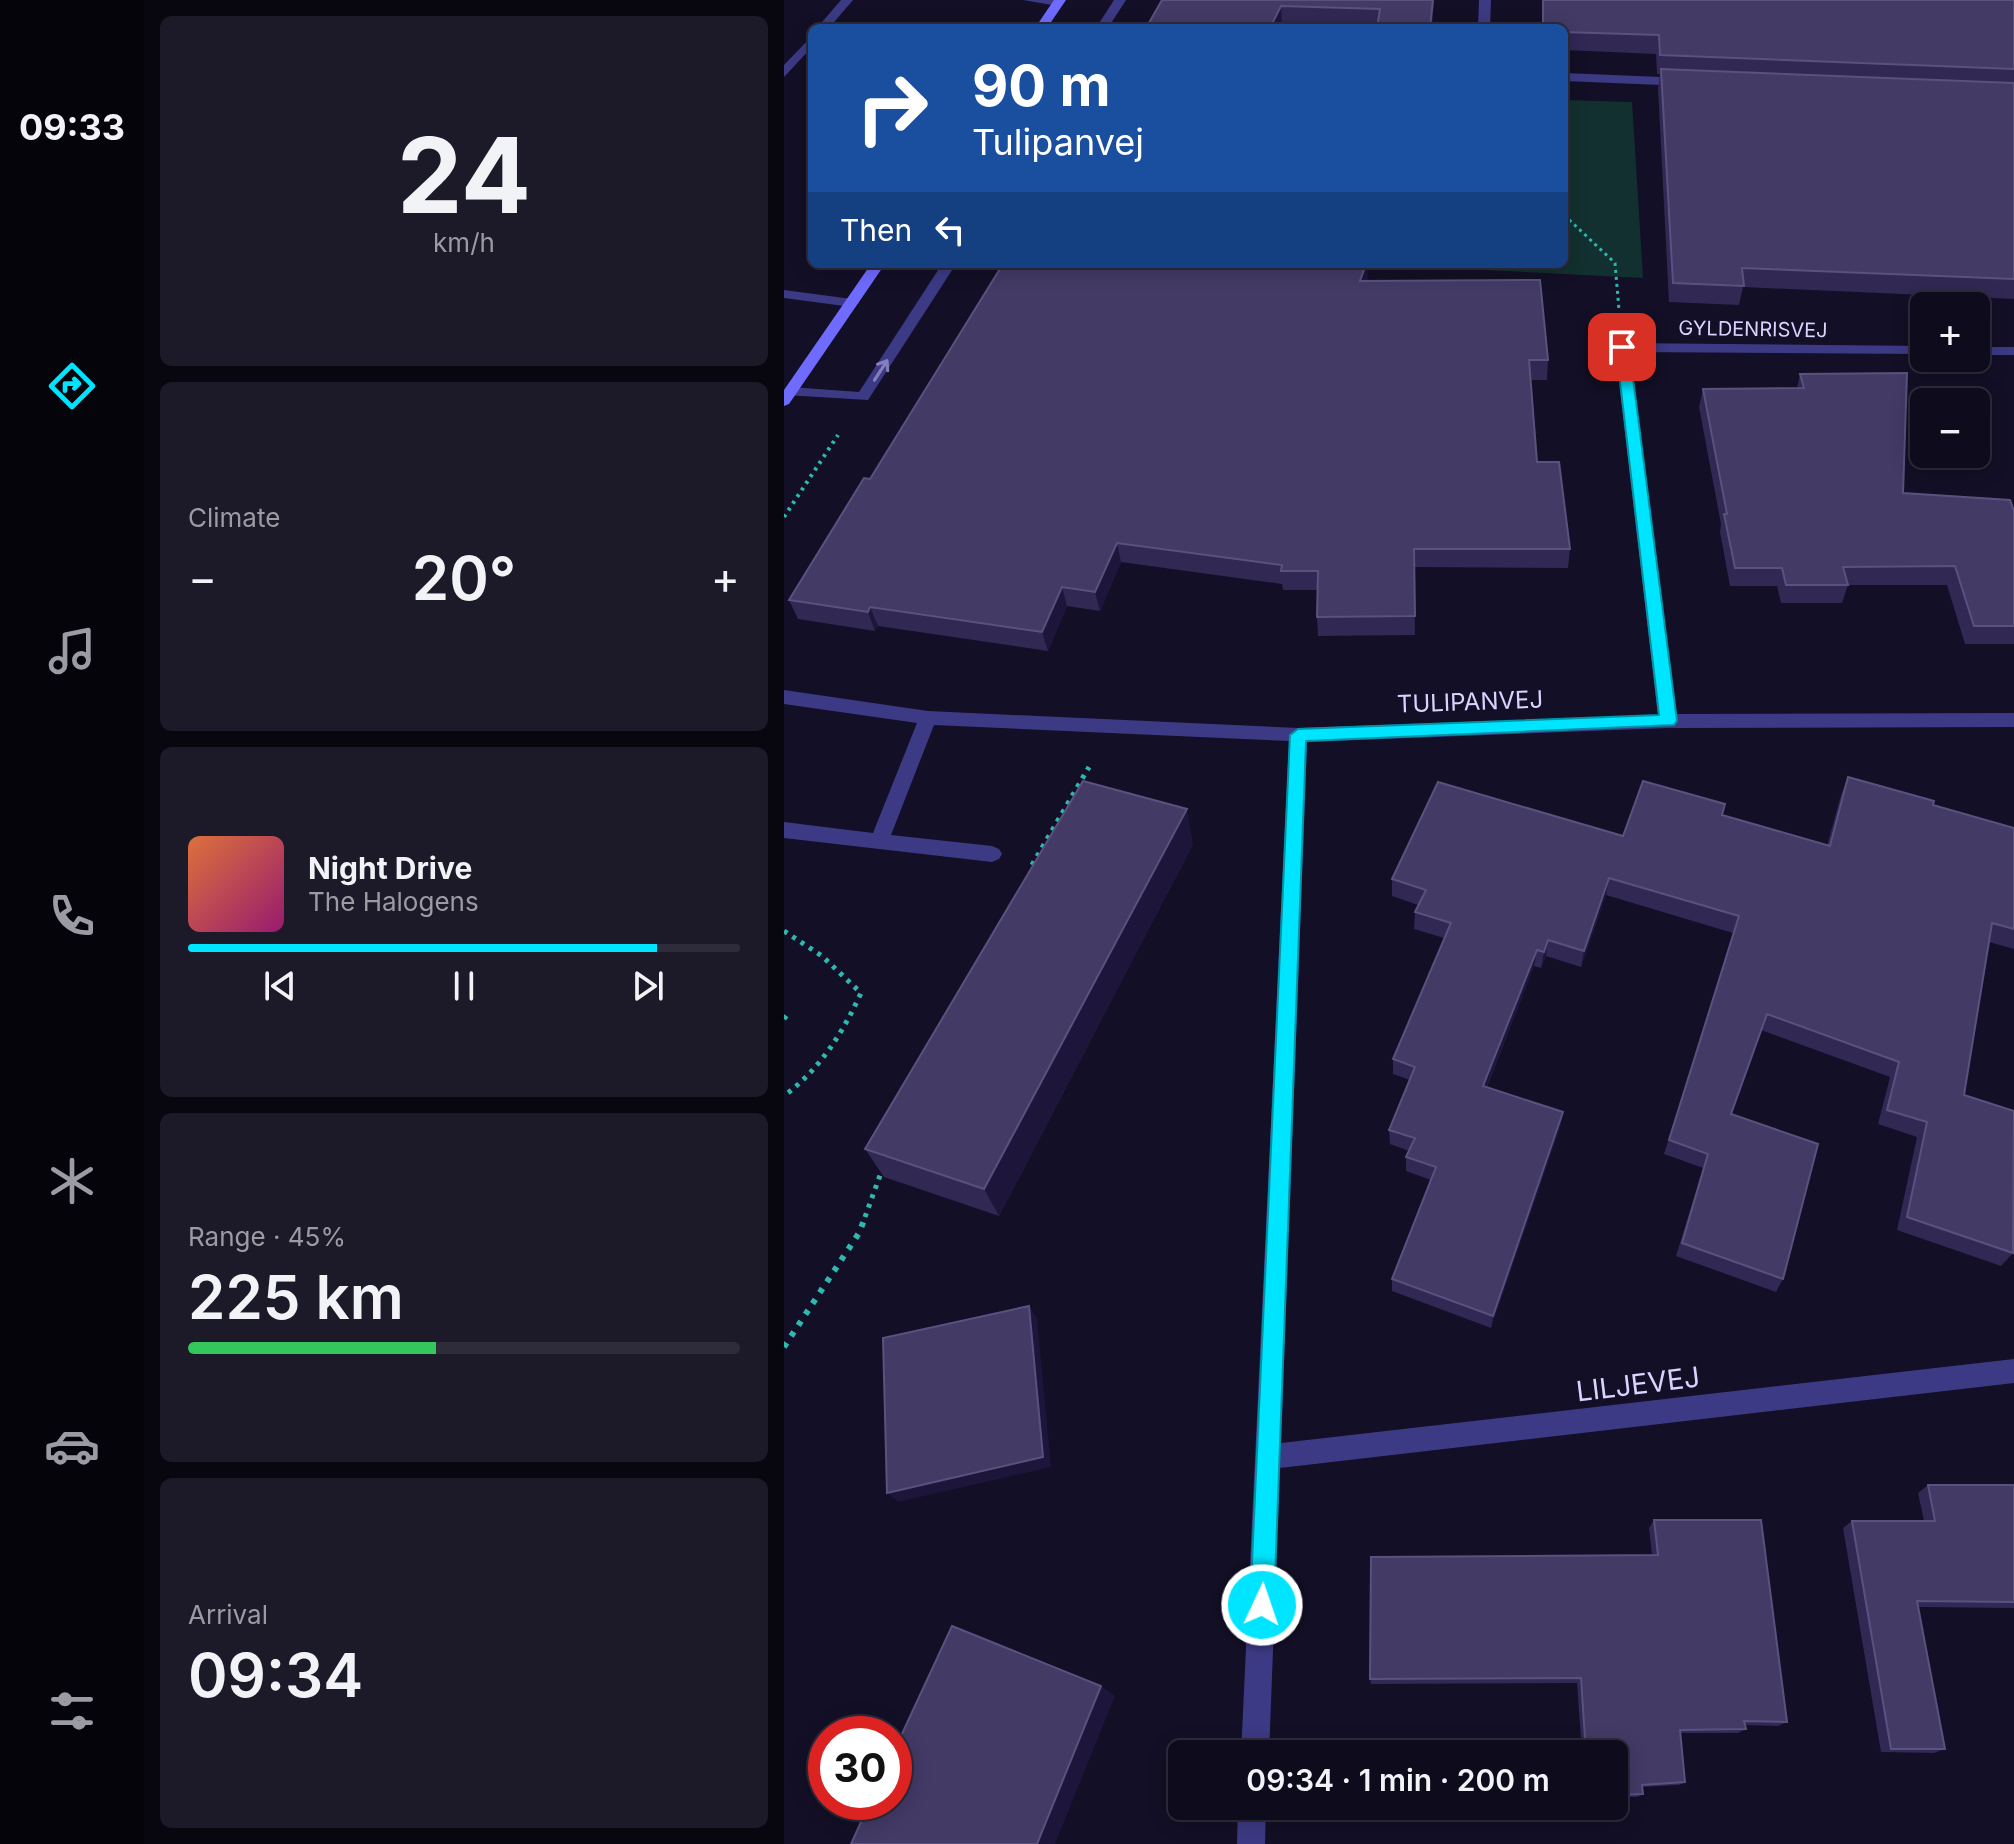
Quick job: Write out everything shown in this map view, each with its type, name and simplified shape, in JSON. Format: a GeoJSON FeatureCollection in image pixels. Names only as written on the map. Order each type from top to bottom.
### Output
{"type":"FeatureCollection","features":[{"type":"Feature","properties":{"kind":"street"},"geometry":{"type":"LineString","coordinates":[[826,24],[847,0]]}},
{"type":"Feature","properties":{"kind":"street"},"geometry":{"type":"LineString","coordinates":[[1029,0],[1059,1]]}},
{"type":"Feature","properties":{"kind":"street"},"geometry":{"type":"LineString","coordinates":[[1105,24],[1120,0]]}},
{"type":"Feature","properties":{"kind":"street"},"geometry":{"type":"LineString","coordinates":[[1484,24],[1485,0]]}},
{"type":"Feature","properties":{"kind":"street"},"geometry":{"type":"LineString","coordinates":[[1044,24],[1059,1]]}},
{"type":"Feature","properties":{"kind":"street"},"geometry":{"type":"LineString","coordinates":[[784,73],[808,45]]}},
{"type":"Feature","properties":{"kind":"street"},"geometry":{"type":"LineString","coordinates":[[1568,77],[1704,83]]}},
{"type":"Feature","properties":{"kind":"street"},"geometry":{"type":"LineString","coordinates":[[787,397],[875,268]]}},
{"type":"Feature","properties":{"kind":"street"},"geometry":{"type":"LineString","coordinates":[[787,397],[863,397],[946,268]]}},
{"type":"Feature","properties":{"kind":"street"},"geometry":{"type":"LineString","coordinates":[[784,294],[852,303]]}},
{"type":"Feature","properties":{"kind":"street"},"geometry":{"type":"LineString","coordinates":[[1622,347],[1668,721]]}},
{"type":"Feature","properties":{"kind":"street","name":"GYLDENRISVEJ"},"geometry":{"type":"LineString","coordinates":[[1622,347],[1910,350]]}},
{"type":"Feature","properties":{"kind":"street"},"geometry":{"type":"LineString","coordinates":[[1990,351],[2014,351]]}},
{"type":"Feature","properties":{"kind":"street","name":"TULIPANVEJ"},"geometry":{"type":"LineString","coordinates":[[784,697],[928,718],[1298,735],[1668,721],[2014,720]]}},
{"type":"Feature","properties":{"kind":"street"},"geometry":{"type":"LineString","coordinates":[[879,841],[928,718]]}},
{"type":"Feature","properties":{"kind":"street"},"geometry":{"type":"LineString","coordinates":[[1256,1740],[1298,735]]}},
{"type":"Feature","properties":{"kind":"street"},"geometry":{"type":"LineString","coordinates":[[784,830],[992,854]]}},
{"type":"Feature","properties":{"kind":"street","name":"LILJEVEJ"},"geometry":{"type":"LineString","coordinates":[[1268,1457],[2014,1371]]}},
{"type":"Feature","properties":{"kind":"street"},"geometry":{"type":"LineString","coordinates":[[1251,1844],[1252,1820]]}},
{"type":"Feature","properties":{"kind":"path"},"geometry":{"type":"LineString","coordinates":[[1568,219],[1615,263],[1622,347]]}},
{"type":"Feature","properties":{"kind":"path"},"geometry":{"type":"LineString","coordinates":[[784,517],[863,397]]}},
{"type":"Feature","properties":{"kind":"path"},"geometry":{"type":"LineString","coordinates":[[1028,873],[1113,726]]}},
{"type":"Feature","properties":{"kind":"path"},"geometry":{"type":"LineString","coordinates":[[784,931],[822,956],[861,993],[842,1037],[804,1082],[784,1096]]}},
{"type":"Feature","properties":{"kind":"path"},"geometry":{"type":"LineString","coordinates":[[784,1347],[859,1233],[886,1161]]}},
{"type":"Feature","properties":{"kind":"green space"},"geometry":{"type":"Polygon","coordinates":[[[1568,100],[1632,102],[1643,278],[1447,268],[1568,268],[1568,100]]]}},
{"type":"Feature","properties":{"kind":"building"},"geometry":{"type":"Polygon","coordinates":[[[1162,0],[1433,0],[1430,24],[1378,24],[1380,9],[1281,6],[1272,24],[1148,24],[1162,0]]]}},
{"type":"Feature","properties":{"kind":"building"},"geometry":{"type":"Polygon","coordinates":[[[1543,0],[2014,0],[2014,69],[1660,55],[1659,35],[1568,32],[1568,24],[1543,24],[1543,0]]]}},
{"type":"Feature","properties":{"kind":"building"},"geometry":{"type":"Polygon","coordinates":[[[1661,69],[2014,83],[2014,279],[1742,268],[1744,286],[1673,283],[1661,69]]]}},
{"type":"Feature","properties":{"kind":"building"},"geometry":{"type":"Polygon","coordinates":[[[1001,268],[1365,268],[1360,281],[1540,280],[1548,360],[1529,360],[1537,462],[1559,462],[1570,549],[1414,549],[1415,616],[1317,617],[1318,571],[1281,571],[1282,565],[1117,543],[1095,592],[1062,587],[1042,632],[870,607],[868,612],[789,600],[864,478],[870,479],[1001,268]]]}},
{"type":"Feature","properties":{"kind":"building"},"geometry":{"type":"Polygon","coordinates":[[[1907,373],[1903,493],[2010,500],[2014,511],[2014,626],[1974,626],[1955,566],[1843,567],[1848,585],[1786,585],[1782,568],[1735,568],[1703,389],[1804,388],[1800,374],[1907,373]]]}},
{"type":"Feature","properties":{"kind":"building"},"geometry":{"type":"Polygon","coordinates":[[[1848,777],[2014,828],[2014,929],[1992,923],[1964,1095],[2014,1111],[2013,1253],[1907,1217],[1927,1122],[1887,1110],[1899,1062],[1767,1014],[1731,1114],[1818,1144],[1783,1279],[1682,1243],[1708,1154],[1669,1140],[1739,916],[1609,878],[1584,951],[1548,940],[1544,952],[1537,950],[1483,1086],[1563,1112],[1493,1316],[1392,1279],[1436,1167],[1406,1157],[1415,1138],[1389,1130],[1415,1067],[1393,1059],[1451,923],[1415,912],[1426,890],[1392,879],[1438,782],[1623,836],[1643,781],[1725,804],[1722,815],[1830,846],[1848,777]]]}},
{"type":"Feature","properties":{"kind":"building"},"geometry":{"type":"Polygon","coordinates":[[[1083,781],[1187,809],[984,1189],[865,1149],[1083,781]]]}},
{"type":"Feature","properties":{"kind":"building"},"geometry":{"type":"Polygon","coordinates":[[[1029,1306],[1043,1457],[887,1493],[883,1338],[1029,1306]]]}},
{"type":"Feature","properties":{"kind":"building"},"geometry":{"type":"Polygon","coordinates":[[[1928,1485],[2014,1485],[2014,1602],[1917,1601],[1945,1749],[1891,1749],[1852,1521],[1935,1521],[1928,1485]]]}},
{"type":"Feature","properties":{"kind":"building"},"geometry":{"type":"Polygon","coordinates":[[[1654,1520],[1761,1520],[1787,1722],[1744,1721],[1746,1729],[1680,1730],[1685,1782],[1642,1785],[1643,1794],[1628,1795],[1628,1740],[1585,1740],[1581,1678],[1370,1679],[1371,1557],[1658,1555],[1654,1520]]]}},
{"type":"Feature","properties":{"kind":"building"},"geometry":{"type":"Polygon","coordinates":[[[952,1626],[1101,1686],[1037,1844],[851,1844],[862,1820],[912,1820],[910,1716],[952,1626]]]}},
{"type":"Feature","properties":{"kind":"route"},"geometry":{"type":"LineString","coordinates":[[1262,1605],[1298,735],[1668,721],[1622,347]]}}]}
